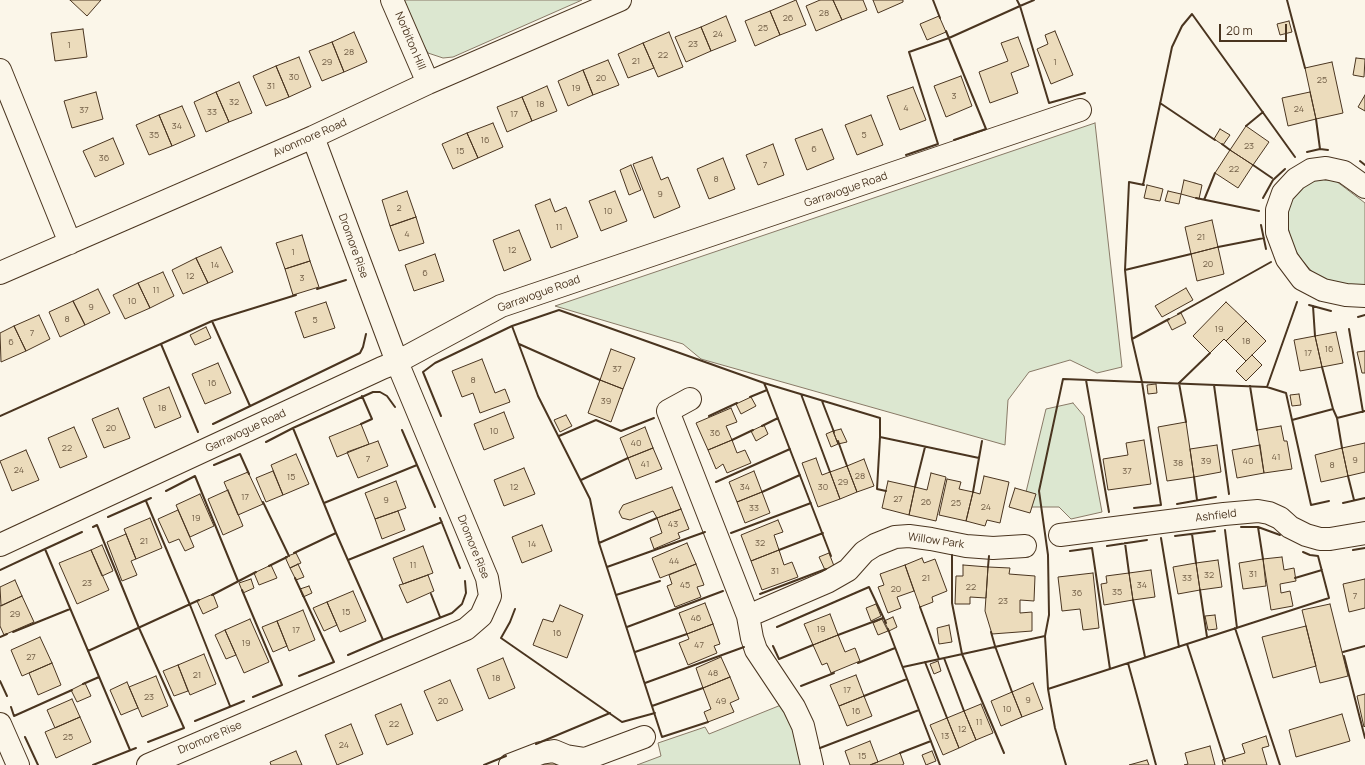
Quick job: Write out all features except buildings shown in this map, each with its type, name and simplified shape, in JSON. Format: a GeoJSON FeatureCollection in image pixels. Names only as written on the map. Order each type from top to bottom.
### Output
{"type":"FeatureCollection","features":[{"type":"Feature","properties":{"kind":"street","name":"Norbiton Hill"},"geometry":{"type":"LineString","coordinates":[[392,0],[428,83]]}},
{"type":"Feature","properties":{"kind":"street","name":"Avonmore Road"},"geometry":{"type":"LineString","coordinates":[[0,273],[313,137],[428,83],[620,0]]}},
{"type":"Feature","properties":{"kind":"street"},"geometry":{"type":"LineString","coordinates":[[0,70],[70,242]]}},
{"type":"Feature","properties":{"kind":"street","name":"Garravogue Road"},"geometry":{"type":"LineString","coordinates":[[0,545],[397,362],[501,306],[1080,110]]}},
{"type":"Feature","properties":{"kind":"street","name":"Dromore Rise"},"geometry":{"type":"LineString","coordinates":[[148,765],[466,629],[481,616],[490,596],[487,578],[397,362],[313,137]]}},
{"type":"Feature","properties":{"kind":"street"},"geometry":{"type":"LineString","coordinates":[[1365,187],[1344,172],[1326,168],[1311,170],[1296,179],[1283,192],[1277,210],[1278,232],[1287,259],[1302,279],[1323,290],[1346,295],[1365,296]]}},
{"type":"Feature","properties":{"kind":"street"},"geometry":{"type":"LineString","coordinates":[[690,399],[668,411],[748,616],[756,650],[792,703],[803,726],[812,765]]}},
{"type":"Feature","properties":{"kind":"street","name":"Ashfield"},"geometry":{"type":"LineString","coordinates":[[1060,535],[1258,511],[1269,513],[1280,518],[1290,527],[1306,535],[1320,539],[1330,539],[1365,533]]}},
{"type":"Feature","properties":{"kind":"street","name":"Willow Park"},"geometry":{"type":"LineString","coordinates":[[748,616],[826,582],[848,570],[864,552],[875,545],[895,537],[909,536],[966,546],[993,548],[1025,546]]}},
{"type":"Feature","properties":{"kind":"street"},"geometry":{"type":"LineString","coordinates":[[0,724],[18,765]]}},
{"type":"Feature","properties":{"kind":"street"},"geometry":{"type":"LineString","coordinates":[[510,765],[541,753],[554,751],[566,756],[585,759],[644,737]]}},
{"type":"Feature","properties":{"kind":"green space"},"geometry":{"type":"Polygon","coordinates":[[[401,0],[582,0],[453,57],[443,58],[428,53],[401,0]]]}},
{"type":"Feature","properties":{"kind":"green space"},"geometry":{"type":"Polygon","coordinates":[[[1095,123],[1122,367],[1097,373],[1070,360],[1029,372],[1008,400],[1005,445],[701,359],[683,344],[555,306],[1095,123]]]}},
{"type":"Feature","properties":{"kind":"green space"},"geometry":{"type":"Polygon","coordinates":[[[1319,179],[1336,181],[1365,203],[1365,286],[1334,284],[1314,274],[1301,259],[1291,243],[1287,221],[1290,201],[1304,185],[1319,179]]]}},
{"type":"Feature","properties":{"kind":"green space"},"geometry":{"type":"Polygon","coordinates":[[[1073,403],[1084,416],[1102,512],[1071,519],[1059,507],[1029,507],[1026,492],[1046,409],[1073,403]]]}},
{"type":"Feature","properties":{"kind":"green space"},"geometry":{"type":"Polygon","coordinates":[[[781,705],[795,732],[802,765],[637,765],[661,756],[658,743],[705,727],[709,734],[781,705]]]}},
{"type":"Feature","properties":{"kind":"wall"},"geometry":{"type":"LineString","coordinates":[[933,0],[940,18]]}},
{"type":"Feature","properties":{"kind":"wall"},"geometry":{"type":"LineString","coordinates":[[906,155],[938,144],[909,52],[949,38],[1020,6],[1017,0]]}},
{"type":"Feature","properties":{"kind":"wall"},"geometry":{"type":"LineString","coordinates":[[1034,0],[1020,6],[1049,103],[1085,93]]}},
{"type":"Feature","properties":{"kind":"wall"},"geometry":{"type":"LineString","coordinates":[[1287,0],[1305,68]]}},
{"type":"Feature","properties":{"kind":"wall"},"geometry":{"type":"LineString","coordinates":[[1143,185],[1172,47],[1182,26],[1192,14],[1295,157]]}},
{"type":"Feature","properties":{"kind":"wall"},"geometry":{"type":"LineString","coordinates":[[946,31],[986,129],[954,140]]}},
{"type":"Feature","properties":{"kind":"wall"},"geometry":{"type":"LineString","coordinates":[[1160,103],[1215,140]]}},
{"type":"Feature","properties":{"kind":"wall"},"geometry":{"type":"LineString","coordinates":[[1246,126],[1263,112]]}},
{"type":"Feature","properties":{"kind":"wall"},"geometry":{"type":"LineString","coordinates":[[1316,119],[1320,149]]}},
{"type":"Feature","properties":{"kind":"wall"},"geometry":{"type":"LineString","coordinates":[[1222,144],[1230,150]]}},
{"type":"Feature","properties":{"kind":"wall"},"geometry":{"type":"LineString","coordinates":[[1307,152],[1320,149],[1328,150]]}},
{"type":"Feature","properties":{"kind":"wall"},"geometry":{"type":"LineString","coordinates":[[1360,161],[1365,165]]}},
{"type":"Feature","properties":{"kind":"wall"},"geometry":{"type":"LineString","coordinates":[[1253,165],[1272,178]]}},
{"type":"Feature","properties":{"kind":"wall"},"geometry":{"type":"LineString","coordinates":[[1263,198],[1273,180],[1285,169]]}},
{"type":"Feature","properties":{"kind":"wall"},"geometry":{"type":"LineString","coordinates":[[1204,200],[1215,173]]}},
{"type":"Feature","properties":{"kind":"wall"},"geometry":{"type":"LineString","coordinates":[[1125,270],[1129,182],[1144,185]]}},
{"type":"Feature","properties":{"kind":"wall"},"geometry":{"type":"LineString","coordinates":[[1196,198],[1259,211]]}},
{"type":"Feature","properties":{"kind":"wall"},"geometry":{"type":"LineString","coordinates":[[1261,225],[1266,249]]}},
{"type":"Feature","properties":{"kind":"wall"},"geometry":{"type":"LineString","coordinates":[[1218,247],[1264,238]]}},
{"type":"Feature","properties":{"kind":"wall"},"geometry":{"type":"LineString","coordinates":[[1132,339],[1125,270],[1191,254]]}},
{"type":"Feature","properties":{"kind":"wall"},"geometry":{"type":"LineString","coordinates":[[1178,314],[1271,262]]}},
{"type":"Feature","properties":{"kind":"wall"},"geometry":{"type":"LineString","coordinates":[[317,289],[346,280]]}},
{"type":"Feature","properties":{"kind":"wall"},"geometry":{"type":"LineString","coordinates":[[0,416],[212,321],[296,295]]}},
{"type":"Feature","properties":{"kind":"wall"},"geometry":{"type":"LineString","coordinates":[[1066,765],[1055,728],[1048,689],[1045,636],[1049,615],[1048,555],[1039,491],[1063,379],[1267,387],[1297,302]]}},
{"type":"Feature","properties":{"kind":"wall"},"geometry":{"type":"LineString","coordinates":[[1309,305],[1331,311]]}},
{"type":"Feature","properties":{"kind":"wall"},"geometry":{"type":"LineString","coordinates":[[1313,306],[1315,336]]}},
{"type":"Feature","properties":{"kind":"wall"},"geometry":{"type":"LineString","coordinates":[[512,326],[559,310],[764,383],[767,390]]}},
{"type":"Feature","properties":{"kind":"wall"},"geometry":{"type":"LineString","coordinates":[[1358,317],[1365,315]]}},
{"type":"Feature","properties":{"kind":"wall"},"geometry":{"type":"LineString","coordinates":[[1134,508],[1161,505],[1142,382],[1132,339],[1169,319]]}},
{"type":"Feature","properties":{"kind":"wall"},"geometry":{"type":"LineString","coordinates":[[212,321],[250,406]]}},
{"type":"Feature","properties":{"kind":"wall"},"geometry":{"type":"LineString","coordinates":[[441,416],[423,372],[435,363],[512,326],[538,396],[590,499],[599,543],[662,737],[708,722]]}},
{"type":"Feature","properties":{"kind":"wall"},"geometry":{"type":"LineString","coordinates":[[1349,329],[1363,412]]}},
{"type":"Feature","properties":{"kind":"wall"},"geometry":{"type":"LineString","coordinates":[[213,424],[360,353],[366,334]]}},
{"type":"Feature","properties":{"kind":"wall"},"geometry":{"type":"LineString","coordinates":[[161,344],[198,432]]}},
{"type":"Feature","properties":{"kind":"wall"},"geometry":{"type":"LineString","coordinates":[[519,344],[600,380]]}},
{"type":"Feature","properties":{"kind":"wall"},"geometry":{"type":"LineString","coordinates":[[1186,422],[1179,383],[1210,353]]}},
{"type":"Feature","properties":{"kind":"wall"},"geometry":{"type":"LineString","coordinates":[[1322,367],[1333,409]]}},
{"type":"Feature","properties":{"kind":"wall"},"geometry":{"type":"LineString","coordinates":[[1086,380],[1109,512]]}},
{"type":"Feature","properties":{"kind":"wall"},"geometry":{"type":"LineString","coordinates":[[764,383],[880,418],[880,437],[979,458],[982,441]]}},
{"type":"Feature","properties":{"kind":"wall"},"geometry":{"type":"LineString","coordinates":[[1214,385],[1229,494]]}},
{"type":"Feature","properties":{"kind":"wall"},"geometry":{"type":"LineString","coordinates":[[1250,386],[1257,430]]}},
{"type":"Feature","properties":{"kind":"wall"},"geometry":{"type":"LineString","coordinates":[[1267,387],[1286,393],[1311,505],[1329,501]]}},
{"type":"Feature","properties":{"kind":"wall"},"geometry":{"type":"LineString","coordinates":[[750,397],[767,390],[831,556]]}},
{"type":"Feature","properties":{"kind":"wall"},"geometry":{"type":"LineString","coordinates":[[266,442],[293,428],[373,392],[380,392],[387,396],[395,407]]}},
{"type":"Feature","properties":{"kind":"wall"},"geometry":{"type":"LineString","coordinates":[[801,394],[830,472]]}},
{"type":"Feature","properties":{"kind":"wall"},"geometry":{"type":"LineString","coordinates":[[361,424],[372,419],[362,396]]}},
{"type":"Feature","properties":{"kind":"wall"},"geometry":{"type":"LineString","coordinates":[[822,401],[834,432]]}},
{"type":"Feature","properties":{"kind":"wall"},"geometry":{"type":"LineString","coordinates":[[709,416],[737,403]]}},
{"type":"Feature","properties":{"kind":"wall"},"geometry":{"type":"LineString","coordinates":[[1292,420],[1333,409],[1337,418],[1365,411]]}},
{"type":"Feature","properties":{"kind":"wall"},"geometry":{"type":"LineString","coordinates":[[559,436],[596,420],[621,431],[654,418]]}},
{"type":"Feature","properties":{"kind":"wall"},"geometry":{"type":"LineString","coordinates":[[762,426],[778,418]]}},
{"type":"Feature","properties":{"kind":"wall"},"geometry":{"type":"LineString","coordinates":[[1337,418],[1342,448]]}},
{"type":"Feature","properties":{"kind":"wall"},"geometry":{"type":"LineString","coordinates":[[293,428],[336,533],[294,553]]}},
{"type":"Feature","properties":{"kind":"wall"},"geometry":{"type":"LineString","coordinates":[[402,430],[435,507]]}},
{"type":"Feature","properties":{"kind":"wall"},"geometry":{"type":"LineString","coordinates":[[732,440],[753,430]]}},
{"type":"Feature","properties":{"kind":"wall"},"geometry":{"type":"LineString","coordinates":[[880,437],[877,489],[886,491]]}},
{"type":"Feature","properties":{"kind":"wall"},"geometry":{"type":"LineString","coordinates":[[838,441],[847,466]]}},
{"type":"Feature","properties":{"kind":"wall"},"geometry":{"type":"LineString","coordinates":[[915,487],[925,447]]}},
{"type":"Feature","properties":{"kind":"wall"},"geometry":{"type":"LineString","coordinates":[[716,482],[790,449]]}},
{"type":"Feature","properties":{"kind":"wall"},"geometry":{"type":"LineString","coordinates":[[214,465],[240,454],[249,474]]}},
{"type":"Feature","properties":{"kind":"wall"},"geometry":{"type":"LineString","coordinates":[[581,480],[628,458]]}},
{"type":"Feature","properties":{"kind":"wall"},"geometry":{"type":"LineString","coordinates":[[973,492],[979,458]]}},
{"type":"Feature","properties":{"kind":"wall"},"geometry":{"type":"LineString","coordinates":[[324,503],[417,465]]}},
{"type":"Feature","properties":{"kind":"wall"},"geometry":{"type":"LineString","coordinates":[[762,492],[800,475]]}},
{"type":"Feature","properties":{"kind":"wall"},"geometry":{"type":"LineString","coordinates":[[166,491],[195,476],[238,581]]}},
{"type":"Feature","properties":{"kind":"wall"},"geometry":{"type":"LineString","coordinates":[[1348,476],[1354,500]]}},
{"type":"Feature","properties":{"kind":"wall"},"geometry":{"type":"LineString","coordinates":[[1194,477],[1197,500]]}},
{"type":"Feature","properties":{"kind":"wall"},"geometry":{"type":"LineString","coordinates":[[1177,504],[1216,497]]}},
{"type":"Feature","properties":{"kind":"wall"},"geometry":{"type":"LineString","coordinates":[[108,517],[151,498]]}},
{"type":"Feature","properties":{"kind":"wall"},"geometry":{"type":"LineString","coordinates":[[1343,503],[1365,498]]}},
{"type":"Feature","properties":{"kind":"wall"},"geometry":{"type":"LineString","coordinates":[[146,501],[190,605],[230,706]]}},
{"type":"Feature","properties":{"kind":"wall"},"geometry":{"type":"LineString","coordinates":[[263,502],[289,556]]}},
{"type":"Feature","properties":{"kind":"wall"},"geometry":{"type":"LineString","coordinates":[[731,533],[811,503]]}},
{"type":"Feature","properties":{"kind":"wall"},"geometry":{"type":"LineString","coordinates":[[440,518],[460,568]]}},
{"type":"Feature","properties":{"kind":"wall"},"geometry":{"type":"LineString","coordinates":[[599,543],[657,518]]}},
{"type":"Feature","properties":{"kind":"wall"},"geometry":{"type":"LineString","coordinates":[[348,560],[442,522]]}},
{"type":"Feature","properties":{"kind":"wall"},"geometry":{"type":"LineString","coordinates":[[93,527],[97,525],[139,628],[184,728],[148,742]]}},
{"type":"Feature","properties":{"kind":"wall"},"geometry":{"type":"LineString","coordinates":[[1241,527],[1258,527],[1280,535]]}},
{"type":"Feature","properties":{"kind":"wall"},"geometry":{"type":"LineString","coordinates":[[1258,527],[1263,559]]}},
{"type":"Feature","properties":{"kind":"wall"},"geometry":{"type":"LineString","coordinates":[[1225,530],[1237,628]]}},
{"type":"Feature","properties":{"kind":"wall"},"geometry":{"type":"LineString","coordinates":[[1175,536],[1215,531]]}},
{"type":"Feature","properties":{"kind":"wall"},"geometry":{"type":"LineString","coordinates":[[45,549],[82,532]]}},
{"type":"Feature","properties":{"kind":"wall"},"geometry":{"type":"LineString","coordinates":[[607,567],[705,532]]}},
{"type":"Feature","properties":{"kind":"wall"},"geometry":{"type":"LineString","coordinates":[[336,533],[383,640],[452,613],[462,604],[466,593],[465,581]]}},
{"type":"Feature","properties":{"kind":"wall"},"geometry":{"type":"LineString","coordinates":[[779,550],[823,533]]}},
{"type":"Feature","properties":{"kind":"wall"},"geometry":{"type":"LineString","coordinates":[[1192,534],[1196,563]]}},
{"type":"Feature","properties":{"kind":"wall"},"geometry":{"type":"LineString","coordinates":[[1161,538],[1179,647]]}},
{"type":"Feature","properties":{"kind":"wall"},"geometry":{"type":"LineString","coordinates":[[1107,546],[1147,540]]}},
{"type":"Feature","properties":{"kind":"wall"},"geometry":{"type":"LineString","coordinates":[[1125,543],[1129,573]]}},
{"type":"Feature","properties":{"kind":"wall"},"geometry":{"type":"LineString","coordinates":[[1070,551],[1092,548],[1110,669]]}},
{"type":"Feature","properties":{"kind":"wall"},"geometry":{"type":"LineString","coordinates":[[1353,550],[1365,548]]}},
{"type":"Feature","properties":{"kind":"wall"},"geometry":{"type":"LineString","coordinates":[[0,570],[45,549],[130,750]]}},
{"type":"Feature","properties":{"kind":"wall"},"geometry":{"type":"LineString","coordinates":[[1048,689],[1329,598],[1318,556],[1303,552]]}},
{"type":"Feature","properties":{"kind":"wall"},"geometry":{"type":"LineString","coordinates":[[952,555],[952,603],[962,654],[1004,753]]}},
{"type":"Feature","properties":{"kind":"wall"},"geometry":{"type":"LineString","coordinates":[[988,567],[989,556]]}},
{"type":"Feature","properties":{"kind":"wall"},"geometry":{"type":"LineString","coordinates":[[269,566],[287,557]]}},
{"type":"Feature","properties":{"kind":"wall"},"geometry":{"type":"LineString","coordinates":[[760,594],[826,569]]}},
{"type":"Feature","properties":{"kind":"wall"},"geometry":{"type":"LineString","coordinates":[[1295,578],[1322,570]]}},
{"type":"Feature","properties":{"kind":"wall"},"geometry":{"type":"LineString","coordinates":[[212,595],[256,572]]}},
{"type":"Feature","properties":{"kind":"wall"},"geometry":{"type":"LineString","coordinates":[[295,578],[334,662],[299,676]]}},
{"type":"Feature","properties":{"kind":"wall"},"geometry":{"type":"LineString","coordinates":[[616,595],[660,581]]}},
{"type":"Feature","properties":{"kind":"wall"},"geometry":{"type":"LineString","coordinates":[[777,627],[869,587],[886,623]]}},
{"type":"Feature","properties":{"kind":"wall"},"geometry":{"type":"LineString","coordinates":[[242,590],[282,685],[253,697]]}},
{"type":"Feature","properties":{"kind":"wall"},"geometry":{"type":"LineString","coordinates":[[1200,590],[1207,637]]}},
{"type":"Feature","properties":{"kind":"wall"},"geometry":{"type":"LineString","coordinates":[[627,627],[723,591]]}},
{"type":"Feature","properties":{"kind":"wall"},"geometry":{"type":"LineString","coordinates":[[431,594],[440,617]]}},
{"type":"Feature","properties":{"kind":"wall"},"geometry":{"type":"LineString","coordinates":[[88,651],[199,600]]}},
{"type":"Feature","properties":{"kind":"wall"},"geometry":{"type":"LineString","coordinates":[[1133,600],[1145,657]]}},
{"type":"Feature","properties":{"kind":"wall"},"geometry":{"type":"LineString","coordinates":[[920,607],[939,659]]}},
{"type":"Feature","properties":{"kind":"wall"},"geometry":{"type":"LineString","coordinates":[[13,632],[70,609]]}},
{"type":"Feature","properties":{"kind":"wall"},"geometry":{"type":"LineString","coordinates":[[515,609],[501,638],[622,722],[655,713]]}},
{"type":"Feature","properties":{"kind":"wall"},"geometry":{"type":"LineString","coordinates":[[838,635],[883,618]]}},
{"type":"Feature","properties":{"kind":"wall"},"geometry":{"type":"LineString","coordinates":[[1235,628],[1280,765]]}},
{"type":"Feature","properties":{"kind":"wall"},"geometry":{"type":"LineString","coordinates":[[888,629],[940,765]]}},
{"type":"Feature","properties":{"kind":"wall"},"geometry":{"type":"LineString","coordinates":[[991,632],[1012,692]]}},
{"type":"Feature","properties":{"kind":"wall"},"geometry":{"type":"LineString","coordinates":[[0,637],[7,634]]}},
{"type":"Feature","properties":{"kind":"wall"},"geometry":{"type":"LineString","coordinates":[[635,652],[687,634]]}},
{"type":"Feature","properties":{"kind":"wall"},"geometry":{"type":"LineString","coordinates":[[903,667],[1045,636]]}},
{"type":"Feature","properties":{"kind":"wall"},"geometry":{"type":"LineString","coordinates":[[348,655],[383,640]]}},
{"type":"Feature","properties":{"kind":"wall"},"geometry":{"type":"LineString","coordinates":[[1187,644],[1225,761]]}},
{"type":"Feature","properties":{"kind":"wall"},"geometry":{"type":"LineString","coordinates":[[773,646],[779,659],[813,645]]}},
{"type":"Feature","properties":{"kind":"wall"},"geometry":{"type":"LineString","coordinates":[[1343,652],[1365,646]]}},
{"type":"Feature","properties":{"kind":"wall"},"geometry":{"type":"LineString","coordinates":[[645,683],[744,647]]}},
{"type":"Feature","properties":{"kind":"wall"},"geometry":{"type":"LineString","coordinates":[[858,663],[895,648]]}},
{"type":"Feature","properties":{"kind":"wall"},"geometry":{"type":"LineString","coordinates":[[1344,656],[1365,738]]}},
{"type":"Feature","properties":{"kind":"wall"},"geometry":{"type":"LineString","coordinates":[[944,658],[964,711]]}},
{"type":"Feature","properties":{"kind":"wall"},"geometry":{"type":"LineString","coordinates":[[925,662],[947,718]]}},
{"type":"Feature","properties":{"kind":"wall"},"geometry":{"type":"LineString","coordinates":[[1128,663],[1156,765]]}},
{"type":"Feature","properties":{"kind":"wall"},"geometry":{"type":"LineString","coordinates":[[801,686],[834,673]]}},
{"type":"Feature","properties":{"kind":"wall"},"geometry":{"type":"LineString","coordinates":[[83,684],[99,677]]}},
{"type":"Feature","properties":{"kind":"wall"},"geometry":{"type":"LineString","coordinates":[[864,696],[907,679]]}},
{"type":"Feature","properties":{"kind":"wall"},"geometry":{"type":"LineString","coordinates":[[0,681],[7,696]]}},
{"type":"Feature","properties":{"kind":"wall"},"geometry":{"type":"LineString","coordinates":[[652,706],[703,688]]}},
{"type":"Feature","properties":{"kind":"wall"},"geometry":{"type":"LineString","coordinates":[[11,707],[14,716],[72,690]]}},
{"type":"Feature","properties":{"kind":"wall"},"geometry":{"type":"LineString","coordinates":[[195,721],[244,701]]}},
{"type":"Feature","properties":{"kind":"wall"},"geometry":{"type":"LineString","coordinates":[[820,748],[919,710]]}},
{"type":"Feature","properties":{"kind":"wall"},"geometry":{"type":"LineString","coordinates":[[536,744],[610,713]]}},
{"type":"Feature","properties":{"kind":"wall"},"geometry":{"type":"LineString","coordinates":[[25,737],[38,765]]}},
{"type":"Feature","properties":{"kind":"wall"},"geometry":{"type":"LineString","coordinates":[[900,753],[931,741]]}},
{"type":"Feature","properties":{"kind":"wall"},"geometry":{"type":"LineString","coordinates":[[93,765],[136,748]]}},
{"type":"Feature","properties":{"kind":"wall"},"geometry":{"type":"LineString","coordinates":[[484,765],[506,756]]}}]}
